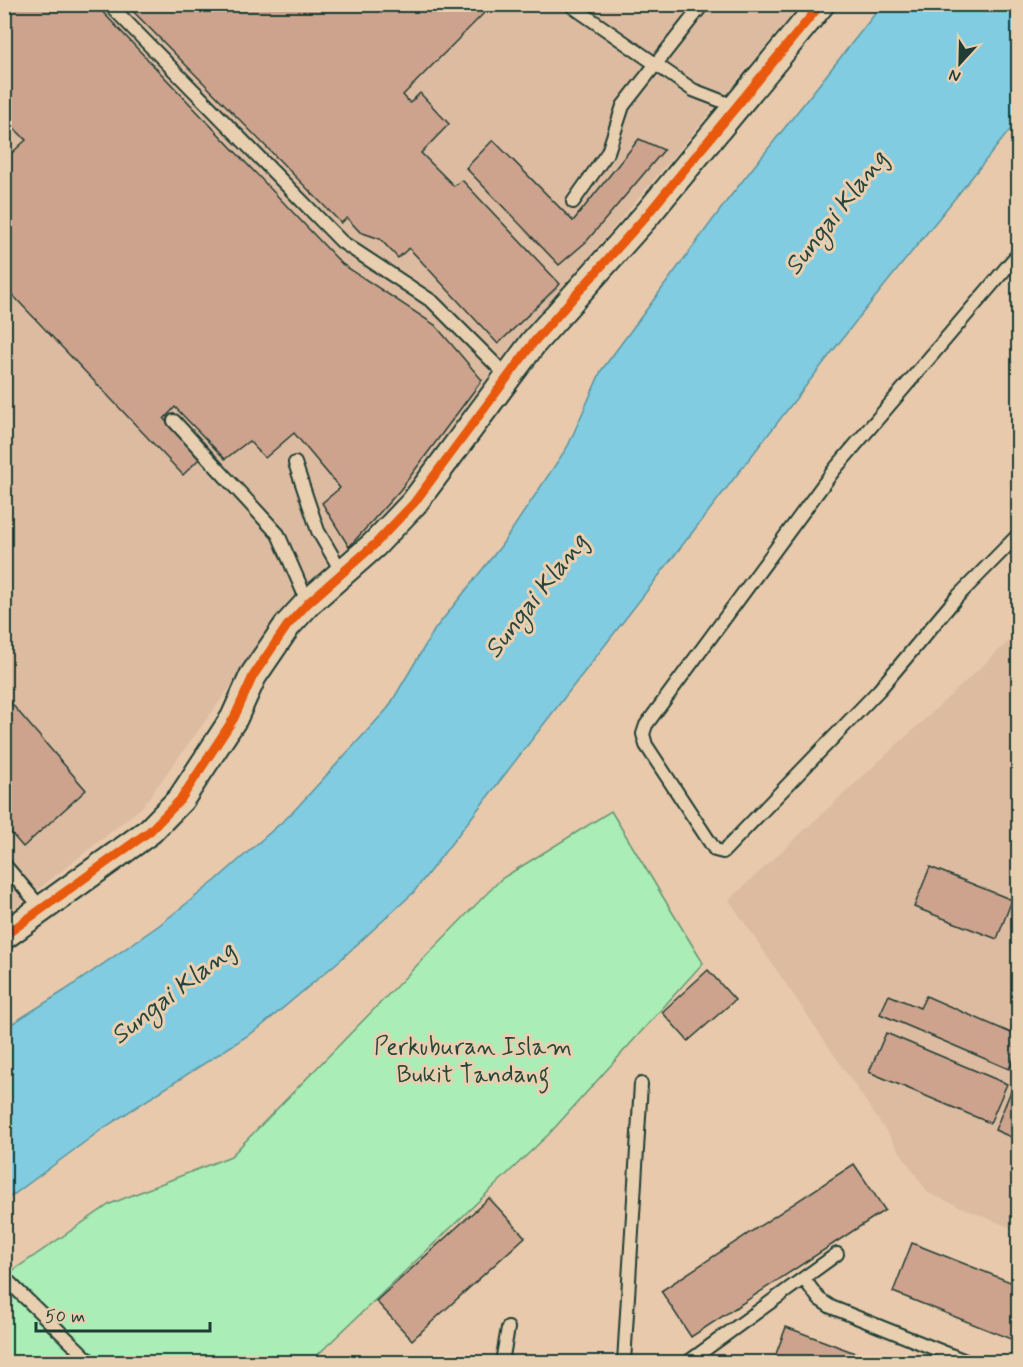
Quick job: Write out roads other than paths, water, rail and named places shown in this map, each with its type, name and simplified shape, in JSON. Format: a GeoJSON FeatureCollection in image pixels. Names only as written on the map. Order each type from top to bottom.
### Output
{"type":"FeatureCollection","features":[{"type":"Feature","properties":{"kind":"street"},"geometry":{"type":"LineString","coordinates":[[6,928],[42,909],[150,831],[181,799],[234,718],[253,676],[287,626],[308,603],[374,545],[414,503],[507,376],[738,108],[821,4]]}},
{"type":"Feature","properties":{"kind":"lane"},"geometry":{"type":"LineString","coordinates":[[109,4],[336,236],[433,303],[507,376]]}},
{"type":"Feature","properties":{"kind":"lane"},"geometry":{"type":"LineString","coordinates":[[568,4],[693,90],[738,108]]}},
{"type":"Feature","properties":{"kind":"lane"},"geometry":{"type":"LineString","coordinates":[[573,202],[608,152],[623,106],[703,4]]}},
{"type":"Feature","properties":{"kind":"lane"},"geometry":{"type":"LineString","coordinates":[[1018,254],[834,470],[646,724],[643,734],[646,745],[715,850],[723,852],[879,690],[957,597],[1018,535]]}},
{"type":"Feature","properties":{"kind":"lane"},"geometry":{"type":"LineString","coordinates":[[174,421],[278,534],[308,603]]}},
{"type":"Feature","properties":{"kind":"lane"},"geometry":{"type":"LineString","coordinates":[[295,463],[318,531],[336,562],[339,575]]}},
{"type":"Feature","properties":{"kind":"lane"},"geometry":{"type":"LineString","coordinates":[[4,864],[42,909]]}},
{"type":"Feature","properties":{"kind":"lane"},"geometry":{"type":"LineString","coordinates":[[624,1362],[641,1084]]}},
{"type":"Feature","properties":{"kind":"lane"},"geometry":{"type":"LineString","coordinates":[[688,1362],[837,1254]]}},
{"type":"Feature","properties":{"kind":"lane"},"geometry":{"type":"LineString","coordinates":[[804,1279],[819,1299],[831,1307],[968,1362]]}},
{"type":"Feature","properties":{"kind":"lane"},"geometry":{"type":"LineString","coordinates":[[9,1282],[91,1362]]}},
{"type":"Feature","properties":{"kind":"lane"},"geometry":{"type":"LineString","coordinates":[[502,1362],[508,1328]]}},
{"type":"Feature","properties":{"kind":"water","name":"Sungai Klang"},"geometry":{"type":"Polygon","coordinates":[[[882,5],[1018,5],[1018,120],[856,321],[413,893],[339,961],[258,1029],[105,1127],[5,1201],[5,1028],[64,991],[158,926],[215,881],[291,814],[388,708],[435,629],[501,546],[568,446],[601,371],[729,198],[882,5]]]}},
{"type":"Feature","properties":{"kind":"park label","name":"Perkuburan Islam Bukit Tandang"},"geometry":{"type":"Point","coordinates":[473,1060]}}]}
